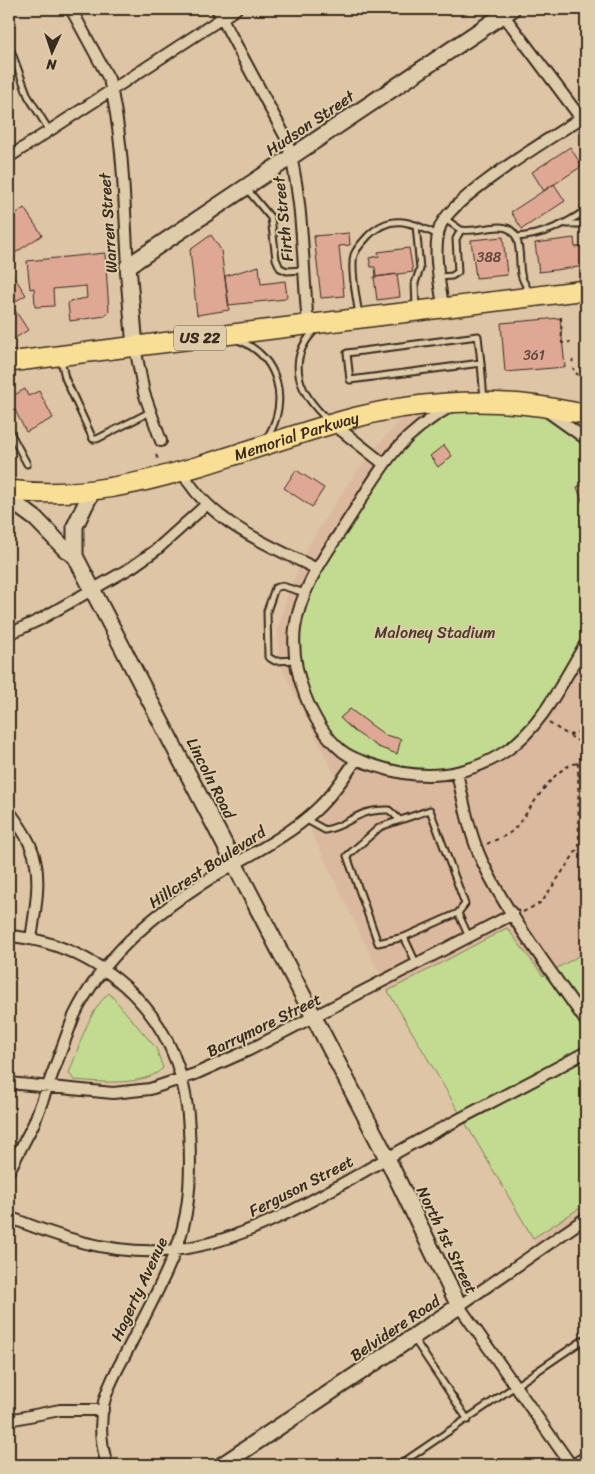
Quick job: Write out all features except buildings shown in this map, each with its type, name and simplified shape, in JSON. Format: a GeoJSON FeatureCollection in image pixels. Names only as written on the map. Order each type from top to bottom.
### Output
{"type":"FeatureCollection","features":[{"type":"Feature","properties":{"kind":"highway","name":"US 22"},"geometry":{"type":"LineString","coordinates":[[9,362],[586,290]]}},
{"type":"Feature","properties":{"kind":"highway"},"geometry":{"type":"LineString","coordinates":[[542,406],[586,401]]}},
{"type":"Feature","properties":{"kind":"highway","name":"Memorial Parkway"},"geometry":{"type":"LineString","coordinates":[[9,490],[45,494],[92,491],[122,486],[332,424],[398,408],[484,402],[542,406],[586,414]]}},
{"type":"Feature","properties":{"kind":"main road","name":"Hudson Street"},"geometry":{"type":"LineString","coordinates":[[128,266],[504,11]]}},
{"type":"Feature","properties":{"kind":"main road","name":"Warren Street"},"geometry":{"type":"LineString","coordinates":[[128,266],[135,347]]}},
{"type":"Feature","properties":{"kind":"main road","name":"Lincoln Road"},"geometry":{"type":"LineString","coordinates":[[75,556],[75,526],[92,491]]}},
{"type":"Feature","properties":{"kind":"main road","name":"Lincoln Road"},"geometry":{"type":"LineString","coordinates":[[9,499],[36,519],[65,549],[75,556],[314,1017]]}},
{"type":"Feature","properties":{"kind":"main road","name":"North 1st Street"},"geometry":{"type":"LineString","coordinates":[[314,1017],[387,1158],[459,1306]]}},
{"type":"Feature","properties":{"kind":"main road","name":"Belvidere Road"},"geometry":{"type":"LineString","coordinates":[[222,1465],[459,1306]]}},
{"type":"Feature","properties":{"kind":"street","name":"Warren Street"},"geometry":{"type":"LineString","coordinates":[[71,9],[108,79],[111,90],[119,135],[128,266]]}},
{"type":"Feature","properties":{"kind":"street"},"geometry":{"type":"LineString","coordinates":[[9,157],[111,90],[219,14],[236,9]]}},
{"type":"Feature","properties":{"kind":"street"},"geometry":{"type":"LineString","coordinates":[[443,307],[439,277],[438,235],[444,218],[464,198],[584,122],[504,11]]}},
{"type":"Feature","properties":{"kind":"street","name":"Firth Street"},"geometry":{"type":"LineString","coordinates":[[219,14],[286,138],[291,156],[303,270],[317,323]]}},
{"type":"Feature","properties":{"kind":"street","name":"Warren Street"},"geometry":{"type":"LineString","coordinates":[[135,347],[144,393],[161,441]]}},
{"type":"Feature","properties":{"kind":"street"},"geometry":{"type":"LineString","coordinates":[[457,403],[411,433],[384,464],[317,569],[305,593],[295,628],[296,660],[303,690],[316,716],[334,742],[356,760],[385,770],[412,775],[436,776],[457,773],[475,768],[507,750],[540,717],[586,643]]}},
{"type":"Feature","properties":{"kind":"street"},"geometry":{"type":"LineString","coordinates":[[542,406],[586,439]]}},
{"type":"Feature","properties":{"kind":"street"},"geometry":{"type":"LineString","coordinates":[[332,424],[384,464]]}},
{"type":"Feature","properties":{"kind":"street"},"geometry":{"type":"LineString","coordinates":[[181,470],[206,505],[244,532],[317,569]]}},
{"type":"Feature","properties":{"kind":"street"},"geometry":{"type":"LineString","coordinates":[[9,634],[39,620],[144,559],[206,505]]}},
{"type":"Feature","properties":{"kind":"street","name":"Hillcrest Boulevard"},"geometry":{"type":"LineString","coordinates":[[9,1171],[34,1123],[82,999],[104,970],[123,948],[163,912],[305,819],[339,786],[356,760]]}},
{"type":"Feature","properties":{"kind":"street"},"geometry":{"type":"LineString","coordinates":[[457,773],[477,848],[496,887],[586,1022]]}},
{"type":"Feature","properties":{"kind":"street"},"geometry":{"type":"LineString","coordinates":[[9,810],[22,830],[34,857],[36,878],[31,940]]}},
{"type":"Feature","properties":{"kind":"street","name":"Barrymore Street"},"geometry":{"type":"LineString","coordinates":[[9,1083],[114,1093],[150,1089],[232,1058],[417,966],[513,914]]}},
{"type":"Feature","properties":{"kind":"street","name":"Hagerty Avenue"},"geometry":{"type":"LineString","coordinates":[[9,936],[64,949],[104,970],[123,983],[152,1015],[165,1036],[181,1078],[188,1110],[190,1183],[185,1220],[176,1249],[153,1300],[114,1376],[103,1410],[102,1438],[107,1465]]}},
{"type":"Feature","properties":{"kind":"street","name":"Ferguson Street"},"geometry":{"type":"LineString","coordinates":[[9,1217],[47,1233],[83,1243],[138,1250],[176,1249],[209,1243],[271,1221],[586,1052]]}},
{"type":"Feature","properties":{"kind":"street","name":"Belvidere Road"},"geometry":{"type":"LineString","coordinates":[[459,1306],[586,1218]]}},
{"type":"Feature","properties":{"kind":"street","name":"North 1st Street"},"geometry":{"type":"LineString","coordinates":[[459,1306],[572,1465]]}},
{"type":"Feature","properties":{"kind":"street"},"geometry":{"type":"LineString","coordinates":[[9,1420],[60,1410],[103,1410]]}},
{"type":"Feature","properties":{"kind":"street"},"geometry":{"type":"LineString","coordinates":[[572,1465],[586,1457]]}},
{"type":"Feature","properties":{"kind":"lane"},"geometry":{"type":"LineString","coordinates":[[9,45],[28,96],[50,130]]}},
{"type":"Feature","properties":{"kind":"lane"},"geometry":{"type":"LineString","coordinates":[[246,187],[271,218],[276,259],[280,268],[286,271],[303,270]]}},
{"type":"Feature","properties":{"kind":"lane"},"geometry":{"type":"LineString","coordinates":[[517,236],[544,232],[564,224],[586,210]]}},
{"type":"Feature","properties":{"kind":"lane"},"geometry":{"type":"LineString","coordinates":[[444,218],[461,230],[471,232],[500,227],[508,228],[517,236],[521,276],[531,296]]}},
{"type":"Feature","properties":{"kind":"lane"},"geometry":{"type":"LineString","coordinates":[[359,317],[353,265],[354,255],[359,246],[384,224],[402,221],[438,235]]}},
{"type":"Feature","properties":{"kind":"lane"},"geometry":{"type":"LineString","coordinates":[[564,224],[586,224]]}},
{"type":"Feature","properties":{"kind":"lane"},"geometry":{"type":"LineString","coordinates":[[416,225],[420,268],[416,282],[416,310]]}},
{"type":"Feature","properties":{"kind":"lane"},"geometry":{"type":"LineString","coordinates":[[439,277],[452,276],[458,272],[456,239],[461,230]]}},
{"type":"Feature","properties":{"kind":"lane"},"geometry":{"type":"LineString","coordinates":[[317,323],[303,345],[298,371],[305,394],[332,424]]}},
{"type":"Feature","properties":{"kind":"lane"},"geometry":{"type":"LineString","coordinates":[[225,335],[257,350],[267,360],[275,374],[279,389],[278,407],[273,425],[262,444]]}},
{"type":"Feature","properties":{"kind":"lane"},"geometry":{"type":"LineString","coordinates":[[481,363],[350,380],[347,353],[478,336],[481,363],[484,402]]}},
{"type":"Feature","properties":{"kind":"lane"},"geometry":{"type":"LineString","coordinates":[[60,356],[65,378],[93,439],[98,439],[150,412]]}},
{"type":"Feature","properties":{"kind":"lane"},"geometry":{"type":"LineString","coordinates":[[9,430],[27,464]]}},
{"type":"Feature","properties":{"kind":"lane"},"geometry":{"type":"LineString","coordinates":[[296,660],[275,661],[268,657],[267,611],[275,588],[282,586],[305,593]]}},
{"type":"Feature","properties":{"kind":"lane"},"geometry":{"type":"LineString","coordinates":[[305,819],[325,830],[371,810],[389,810],[400,820]]}},
{"type":"Feature","properties":{"kind":"lane"},"geometry":{"type":"LineString","coordinates":[[430,810],[465,904],[458,913],[404,937],[378,943],[347,856],[380,827],[430,810]]}},
{"type":"Feature","properties":{"kind":"lane"},"geometry":{"type":"LineString","coordinates":[[458,913],[470,938]]}},
{"type":"Feature","properties":{"kind":"lane"},"geometry":{"type":"LineString","coordinates":[[404,937],[417,966]]}},
{"type":"Feature","properties":{"kind":"lane"},"geometry":{"type":"LineString","coordinates":[[412,1337],[468,1420]]}},
{"type":"Feature","properties":{"kind":"lane"},"geometry":{"type":"LineString","coordinates":[[399,1465],[518,1387],[586,1338]]}},
{"type":"Feature","properties":{"kind":"path"},"geometry":{"type":"LineString","coordinates":[[561,316],[562,343],[571,342]]}},
{"type":"Feature","properties":{"kind":"path"},"geometry":{"type":"LineString","coordinates":[[156,455],[159,461]]}},
{"type":"Feature","properties":{"kind":"path"},"geometry":{"type":"LineString","coordinates":[[513,914],[527,912],[542,902],[579,847],[578,763],[586,747],[540,717]]}},
{"type":"Feature","properties":{"kind":"path"},"geometry":{"type":"LineString","coordinates":[[569,736],[586,730]]}},
{"type":"Feature","properties":{"kind":"path"},"geometry":{"type":"LineString","coordinates":[[477,848],[510,833],[554,776],[571,764],[578,763]]}},
{"type":"Feature","properties":{"kind":"path"},"geometry":{"type":"LineString","coordinates":[[578,775],[586,780]]}},
{"type":"Feature","properties":{"kind":"shaded area"},"geometry":{"type":"Polygon","coordinates":[[[471,410],[567,418],[586,440],[586,1211],[536,1245],[388,991],[311,831],[333,801],[336,777],[280,664],[278,630],[287,596],[308,546],[349,482],[400,421],[412,414],[471,410]]]}},
{"type":"Feature","properties":{"kind":"green space","name":"Maloney Stadium"},"geometry":{"type":"Polygon","coordinates":[[[484,402],[540,406],[586,439],[586,643],[519,739],[457,773],[385,770],[334,742],[298,675],[300,606],[384,464],[435,416],[484,402]]]}},
{"type":"Feature","properties":{"kind":"green space"},"geometry":{"type":"Polygon","coordinates":[[[507,928],[543,976],[586,952],[586,1204],[533,1238],[388,991],[507,928]]]}},
{"type":"Feature","properties":{"kind":"green space"},"geometry":{"type":"Polygon","coordinates":[[[109,993],[156,1048],[163,1068],[155,1074],[133,1081],[74,1080],[69,1073],[85,1030],[95,1010],[109,993]]]}}]}
